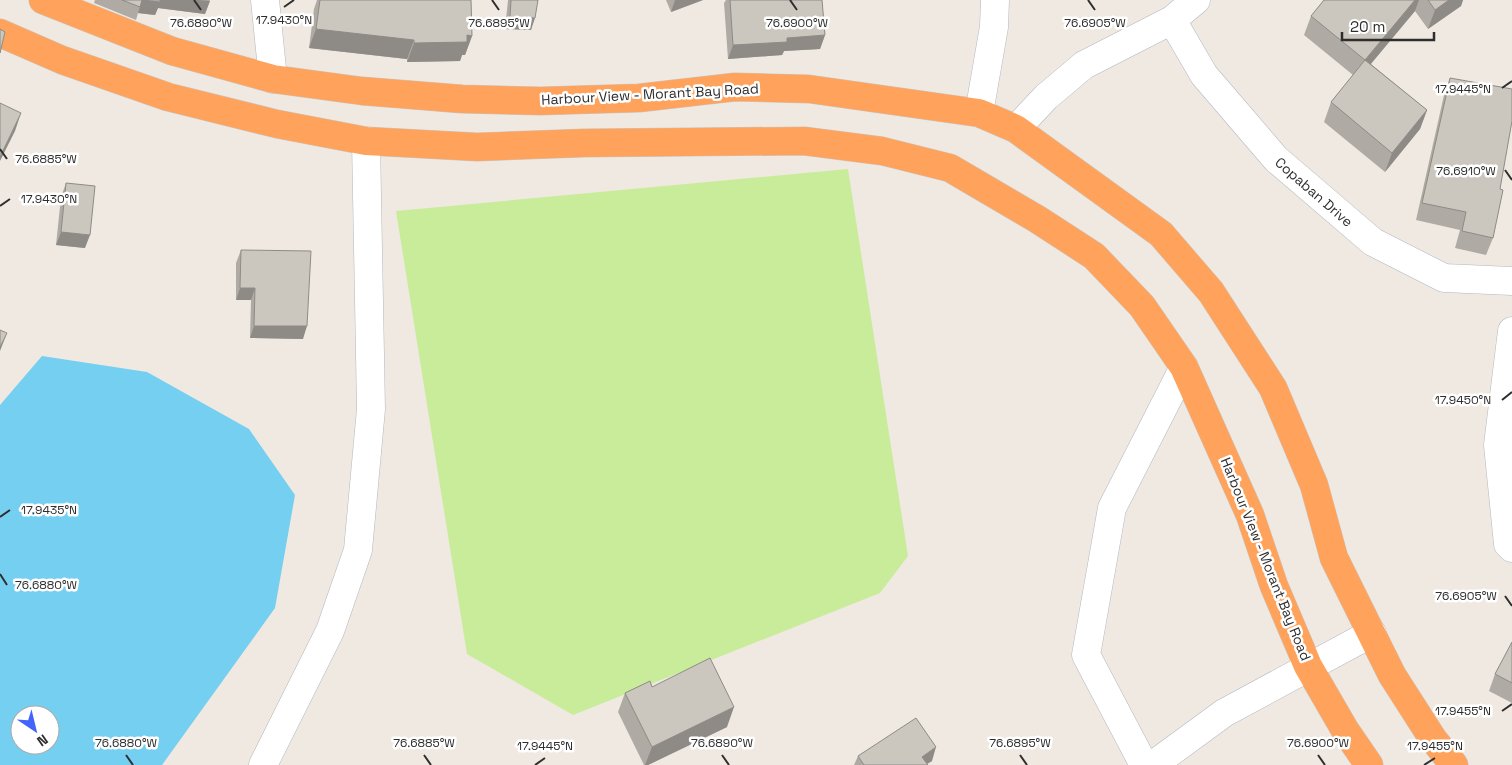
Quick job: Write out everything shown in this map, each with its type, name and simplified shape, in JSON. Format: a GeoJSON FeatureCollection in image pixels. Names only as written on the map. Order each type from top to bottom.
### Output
{"type":"FeatureCollection","features":[{"type":"Feature","properties":{"kind":"highway","name":"Harbour View - Morant Bay Road"},"geometry":{"type":"LineString","coordinates":[[43,0],[172,51],[273,79],[371,92],[462,99],[540,101],[639,98],[735,87],[809,89],[979,113],[1016,129],[1161,234],[1211,292],[1273,388],[1314,484],[1334,558],[1392,675],[1433,739],[1454,765]]}},
{"type":"Feature","properties":{"kind":"highway","name":"Harbour View - Morant Bay Road"},"geometry":{"type":"LineString","coordinates":[[0,33],[62,60],[168,97],[277,124],[366,141],[477,147],[804,141],[882,151],[950,168],[1037,219],[1094,256],[1142,306],[1184,367],[1250,515],[1274,586],[1308,666],[1345,730],[1369,765]]}},
{"type":"Feature","properties":{"kind":"street"},"geometry":{"type":"LineString","coordinates":[[265,0],[273,79]]}},
{"type":"Feature","properties":{"kind":"street"},"geometry":{"type":"LineString","coordinates":[[979,113],[994,27],[995,0]]}},
{"type":"Feature","properties":{"kind":"street"},"geometry":{"type":"LineString","coordinates":[[1016,129],[1046,97],[1084,65],[1172,20],[1196,0]]}},
{"type":"Feature","properties":{"kind":"street","name":"Copaban Drive"},"geometry":{"type":"LineString","coordinates":[[1172,20],[1204,75],[1276,160],[1373,242],[1444,278],[1512,281]]}},
{"type":"Feature","properties":{"kind":"street"},"geometry":{"type":"LineString","coordinates":[[263,765],[330,631],[358,550],[371,410],[366,141]]}},
{"type":"Feature","properties":{"kind":"street"},"geometry":{"type":"LineString","coordinates":[[1512,331],[1498,445],[1508,544],[1512,548]]}},
{"type":"Feature","properties":{"kind":"street"},"geometry":{"type":"LineString","coordinates":[[1144,765],[1086,655],[1112,508],[1184,367]]}},
{"type":"Feature","properties":{"kind":"street"},"geometry":{"type":"LineString","coordinates":[[1153,765],[1224,712],[1372,633]]}},
{"type":"Feature","properties":{"kind":"green space"},"geometry":{"type":"Polygon","coordinates":[[[848,169],[908,556],[880,593],[573,715],[467,654],[396,211],[848,169]]]}},
{"type":"Feature","properties":{"kind":"water"},"geometry":{"type":"Polygon","coordinates":[[[42,356],[147,372],[249,429],[295,495],[275,608],[162,765],[0,765],[0,405],[42,356]]]}},
{"type":"Feature","properties":{"kind":"building"},"geometry":{"type":"Polygon","coordinates":[[[122,0],[142,0],[140,7],[122,0]]]}},
{"type":"Feature","properties":{"kind":"building"},"geometry":{"type":"Polygon","coordinates":[[[142,0],[160,0],[160,2],[142,0]]]}},
{"type":"Feature","properties":{"kind":"building"},"geometry":{"type":"Polygon","coordinates":[[[320,0],[471,0],[472,36],[467,35],[467,42],[414,43],[414,40],[316,29],[320,0]]]}},
{"type":"Feature","properties":{"kind":"building"},"geometry":{"type":"Polygon","coordinates":[[[511,0],[538,0],[535,18],[510,17],[511,0]]]}},
{"type":"Feature","properties":{"kind":"building"},"geometry":{"type":"Polygon","coordinates":[[[730,0],[822,0],[825,35],[787,38],[787,42],[733,45],[730,0]]]}},
{"type":"Feature","properties":{"kind":"building"},"geometry":{"type":"Polygon","coordinates":[[[1324,0],[1415,0],[1365,60],[1311,16],[1324,0]]]}},
{"type":"Feature","properties":{"kind":"building"},"geometry":{"type":"Polygon","coordinates":[[[1428,0],[1449,0],[1435,10],[1428,0]]]}},
{"type":"Feature","properties":{"kind":"building"},"geometry":{"type":"Polygon","coordinates":[[[0,29],[5,32],[0,53],[0,29]]]}},
{"type":"Feature","properties":{"kind":"building"},"geometry":{"type":"Polygon","coordinates":[[[1365,60],[1427,110],[1392,153],[1331,102],[1365,60]]]}},
{"type":"Feature","properties":{"kind":"building"},"geometry":{"type":"Polygon","coordinates":[[[1450,78],[1512,89],[1512,121],[1500,189],[1503,190],[1493,238],[1462,231],[1466,212],[1422,203],[1450,78]]]}},
{"type":"Feature","properties":{"kind":"building"},"geometry":{"type":"Polygon","coordinates":[[[0,103],[21,113],[0,157],[0,103]]]}},
{"type":"Feature","properties":{"kind":"building"},"geometry":{"type":"Polygon","coordinates":[[[66,183],[95,186],[90,235],[61,232],[66,183]]]}},
{"type":"Feature","properties":{"kind":"building"},"geometry":{"type":"Polygon","coordinates":[[[241,250],[311,251],[307,326],[254,326],[255,288],[240,288],[241,250]]]}},
{"type":"Feature","properties":{"kind":"building"},"geometry":{"type":"Polygon","coordinates":[[[0,330],[7,333],[0,347],[0,330]]]}},
{"type":"Feature","properties":{"kind":"building"},"geometry":{"type":"Polygon","coordinates":[[[1512,642],[1512,683],[1495,674],[1512,642]]]}},
{"type":"Feature","properties":{"kind":"building"},"geometry":{"type":"Polygon","coordinates":[[[710,658],[734,707],[652,747],[625,693],[650,681],[652,687],[710,658]]]}},
{"type":"Feature","properties":{"kind":"building"},"geometry":{"type":"Polygon","coordinates":[[[916,718],[936,747],[922,757],[928,765],[864,765],[858,756],[916,718]]]}}]}
